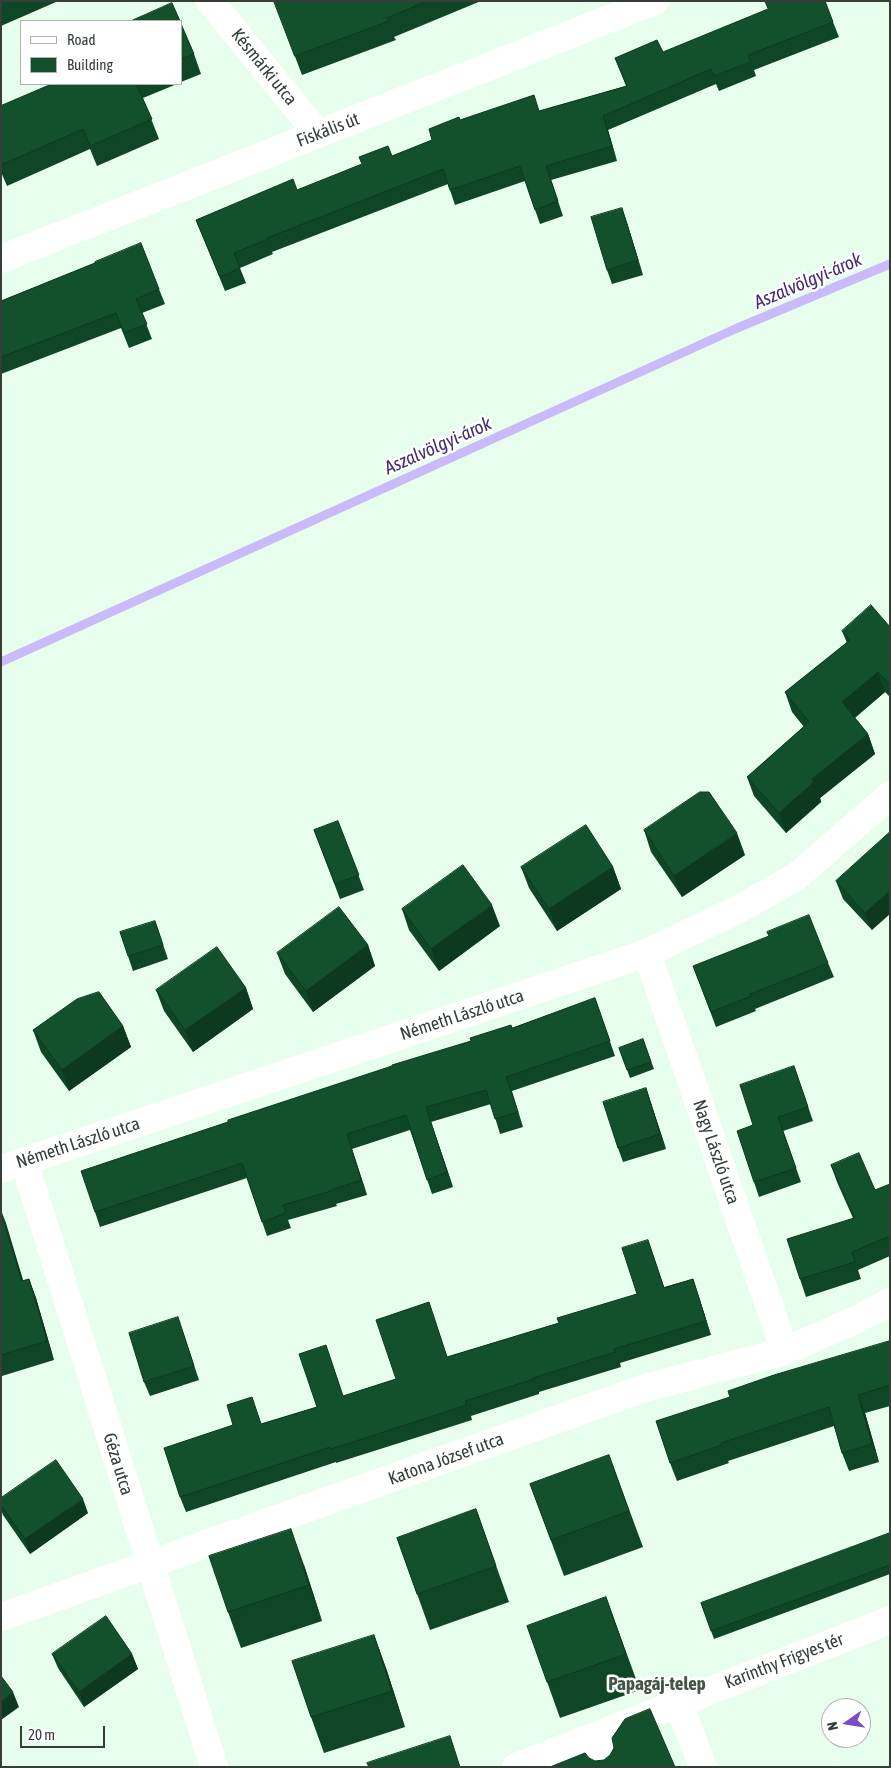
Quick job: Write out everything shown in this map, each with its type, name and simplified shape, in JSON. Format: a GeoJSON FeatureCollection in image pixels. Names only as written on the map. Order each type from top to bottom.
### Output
{"type":"FeatureCollection","features":[{"type":"Feature","properties":{"kind":"street","name":"Késmárki utca"},"geometry":{"type":"LineString","coordinates":[[210,1],[318,134]]}},
{"type":"Feature","properties":{"kind":"street","name":"Fiskális út"},"geometry":{"type":"LineString","coordinates":[[1,259],[655,1]]}},
{"type":"Feature","properties":{"kind":"street","name":"Németh László utca"},"geometry":{"type":"LineString","coordinates":[[12,1165],[647,953],[741,908],[796,876],[890,795]]}},
{"type":"Feature","properties":{"kind":"street","name":"Nagy László utca"},"geometry":{"type":"LineString","coordinates":[[647,953],[785,1351]]}},
{"type":"Feature","properties":{"kind":"street","name":"Géza utca"},"geometry":{"type":"LineString","coordinates":[[12,1165],[150,1564],[214,1767]]}},
{"type":"Feature","properties":{"kind":"street","name":"Katona József utca"},"geometry":{"type":"LineString","coordinates":[[1,1617],[645,1388],[785,1351],[890,1302]]}},
{"type":"Feature","properties":{"kind":"street","name":"Karinthy Frigyes tér"},"geometry":{"type":"LineString","coordinates":[[516,1767],[890,1620]]}},
{"type":"Feature","properties":{"kind":"street"},"geometry":{"type":"LineString","coordinates":[[678,1702],[703,1767]]}},
{"type":"Feature","properties":{"kind":"street"},"geometry":{"type":"LineString","coordinates":[[595,1737],[606,1767]]}},
{"type":"Feature","properties":{"kind":"building"},"geometry":{"type":"Polygon","coordinates":[[[274,1],[427,1],[387,18],[389,21],[295,56],[274,1]]]}},
{"type":"Feature","properties":{"kind":"building"},"geometry":{"type":"Polygon","coordinates":[[[765,1],[825,1],[833,22],[748,55],[751,62],[714,76],[711,69],[603,116],[612,146],[546,166],[558,201],[535,210],[520,166],[450,190],[443,169],[267,238],[234,253],[240,268],[220,277],[196,220],[293,179],[297,190],[362,164],[359,157],[388,146],[392,156],[432,140],[429,129],[459,117],[460,120],[534,95],[539,111],[627,86],[615,58],[657,40],[663,52],[768,9],[765,1]]]}},
{"type":"Feature","properties":{"kind":"building"},"geometry":{"type":"Polygon","coordinates":[[[172,3],[180,20],[133,20],[172,3]]]}},
{"type":"Feature","properties":{"kind":"building"},"geometry":{"type":"Polygon","coordinates":[[[182,26],[194,54],[182,59],[182,26]]]}},
{"type":"Feature","properties":{"kind":"building"},"geometry":{"type":"Polygon","coordinates":[[[50,85],[136,85],[152,119],[90,146],[83,129],[1,165],[1,106],[50,85]]]}},
{"type":"Feature","properties":{"kind":"building"},"geometry":{"type":"Polygon","coordinates":[[[622,208],[638,260],[607,270],[591,217],[622,208]]]}},
{"type":"Feature","properties":{"kind":"building"},"geometry":{"type":"Polygon","coordinates":[[[141,243],[159,289],[136,299],[147,324],[124,333],[116,313],[1,357],[1,301],[141,243]]]}},
{"type":"Feature","properties":{"kind":"building"},"geometry":{"type":"Polygon","coordinates":[[[871,605],[890,627],[890,685],[878,672],[842,702],[868,734],[812,779],[814,782],[779,813],[747,777],[809,722],[785,692],[850,640],[842,631],[871,605]]]}},
{"type":"Feature","properties":{"kind":"building"},"geometry":{"type":"Polygon","coordinates":[[[700,792],[709,792],[737,833],[674,876],[644,830],[700,792]]]}},
{"type":"Feature","properties":{"kind":"building"},"geometry":{"type":"Polygon","coordinates":[[[338,821],[359,875],[335,884],[314,830],[338,821]]]}},
{"type":"Feature","properties":{"kind":"building"},"geometry":{"type":"Polygon","coordinates":[[[586,825],[613,867],[549,909],[521,867],[586,825]]]}},
{"type":"Feature","properties":{"kind":"building"},"geometry":{"type":"Polygon","coordinates":[[[890,832],[890,890],[865,913],[836,881],[890,832]]]}},
{"type":"Feature","properties":{"kind":"building"},"geometry":{"type":"Polygon","coordinates":[[[463,865],[492,905],[431,949],[402,909],[463,865]]]}},
{"type":"Feature","properties":{"kind":"building"},"geometry":{"type":"Polygon","coordinates":[[[339,907],[368,945],[306,991],[277,953],[339,907]]]}},
{"type":"Feature","properties":{"kind":"building"},"geometry":{"type":"Polygon","coordinates":[[[809,915],[828,963],[750,994],[751,996],[711,1012],[693,966],[769,936],[767,932],[809,915]]]}},
{"type":"Feature","properties":{"kind":"building"},"geometry":{"type":"Polygon","coordinates":[[[155,921],[163,945],[128,956],[120,932],[155,921]]]}},
{"type":"Feature","properties":{"kind":"building"},"geometry":{"type":"Polygon","coordinates":[[[217,947],[246,988],[185,1030],[156,990],[217,947]]]}},
{"type":"Feature","properties":{"kind":"building"},"geometry":{"type":"Polygon","coordinates":[[[99,992],[123,1026],[62,1070],[33,1030],[77,999],[99,992]]]}},
{"type":"Feature","properties":{"kind":"building"},"geometry":{"type":"Polygon","coordinates":[[[595,998],[610,1041],[506,1077],[518,1112],[495,1119],[486,1090],[426,1107],[447,1172],[427,1180],[406,1115],[347,1134],[361,1180],[283,1205],[286,1213],[262,1222],[242,1163],[95,1212],[81,1171],[392,1065],[471,1041],[470,1038],[511,1025],[512,1028],[595,998]]]}},
{"type":"Feature","properties":{"kind":"building"},"geometry":{"type":"Polygon","coordinates":[[[643,1039],[651,1062],[627,1070],[619,1048],[643,1039]]]}},
{"type":"Feature","properties":{"kind":"building"},"geometry":{"type":"Polygon","coordinates":[[[794,1066],[808,1107],[778,1117],[796,1168],[754,1182],[737,1131],[753,1125],[740,1085],[794,1066]]]}},
{"type":"Feature","properties":{"kind":"building"},"geometry":{"type":"Polygon","coordinates":[[[646,1088],[660,1134],[618,1148],[603,1102],[646,1088]]]}},
{"type":"Feature","properties":{"kind":"building"},"geometry":{"type":"Polygon","coordinates":[[[859,1153],[875,1190],[890,1184],[890,1236],[852,1252],[855,1262],[800,1279],[787,1239],[854,1218],[831,1165],[859,1153]]]}},
{"type":"Feature","properties":{"kind":"building"},"geometry":{"type":"Polygon","coordinates":[[[1,1212],[22,1281],[29,1279],[47,1341],[1,1355],[1,1212]]]}},
{"type":"Feature","properties":{"kind":"building"},"geometry":{"type":"Polygon","coordinates":[[[648,1240],[664,1288],[693,1279],[706,1321],[614,1349],[615,1352],[465,1401],[467,1405],[331,1449],[330,1447],[180,1497],[164,1448],[233,1425],[227,1405],[252,1397],[261,1424],[317,1407],[299,1354],[326,1345],[343,1396],[396,1379],[376,1320],[429,1302],[447,1357],[559,1323],[557,1318],[637,1294],[622,1248],[648,1240]]]}},
{"type":"Feature","properties":{"kind":"building"},"geometry":{"type":"Polygon","coordinates":[[[178,1317],[194,1366],[144,1382],[129,1333],[178,1317]]]}},
{"type":"Feature","properties":{"kind":"building"},"geometry":{"type":"Polygon","coordinates":[[[890,1341],[890,1385],[858,1395],[872,1444],[842,1453],[829,1407],[721,1443],[722,1445],[670,1463],[656,1421],[730,1397],[728,1391],[774,1375],[890,1341]]]}},
{"type":"Feature","properties":{"kind":"building"},"geometry":{"type":"Polygon","coordinates":[[[609,1455],[629,1511],[551,1540],[530,1484],[609,1455]]]}},
{"type":"Feature","properties":{"kind":"building"},"geometry":{"type":"Polygon","coordinates":[[[56,1460],[83,1499],[25,1539],[1,1505],[1,1498],[56,1460]]]}},
{"type":"Feature","properties":{"kind":"building"},"geometry":{"type":"Polygon","coordinates":[[[476,1509],[496,1566],[417,1594],[397,1538],[476,1509]]]}},
{"type":"Feature","properties":{"kind":"building"},"geometry":{"type":"Polygon","coordinates":[[[291,1529],[309,1585],[228,1612],[209,1556],[291,1529]]]}},
{"type":"Feature","properties":{"kind":"building"},"geometry":{"type":"Polygon","coordinates":[[[890,1533],[890,1565],[711,1631],[701,1603],[890,1533]]]}},
{"type":"Feature","properties":{"kind":"building"},"geometry":{"type":"Polygon","coordinates":[[[606,1597],[626,1654],[547,1682],[527,1626],[606,1597]]]}},
{"type":"Feature","properties":{"kind":"building"},"geometry":{"type":"Polygon","coordinates":[[[106,1616],[132,1654],[79,1692],[52,1654],[106,1616]]]}},
{"type":"Feature","properties":{"kind":"building"},"geometry":{"type":"Polygon","coordinates":[[[374,1635],[392,1691],[311,1717],[292,1661],[374,1635]]]}},
{"type":"Feature","properties":{"kind":"building"},"geometry":{"type":"Polygon","coordinates":[[[1,1676],[13,1692],[1,1701],[1,1676]]]}},
{"type":"Feature","properties":{"kind":"building"},"geometry":{"type":"Polygon","coordinates":[[[650,1709],[675,1767],[550,1767],[585,1753],[595,1761],[604,1760],[614,1748],[612,1738],[625,1719],[650,1709]]]}},
{"type":"Feature","properties":{"kind":"building"},"geometry":{"type":"Polygon","coordinates":[[[450,1736],[460,1767],[369,1767],[367,1763],[450,1736]]]}},
{"type":"Feature","properties":{"kind":"waterway","name":"Aszalvölgyi-árok"},"geometry":{"type":"LineString","coordinates":[[1,662],[735,329],[890,264]]}},
{"type":"Feature","properties":{"kind":"district","name":"Papagáj-telep"},"geometry":{"type":"Point","coordinates":[657,1684]}}]}
